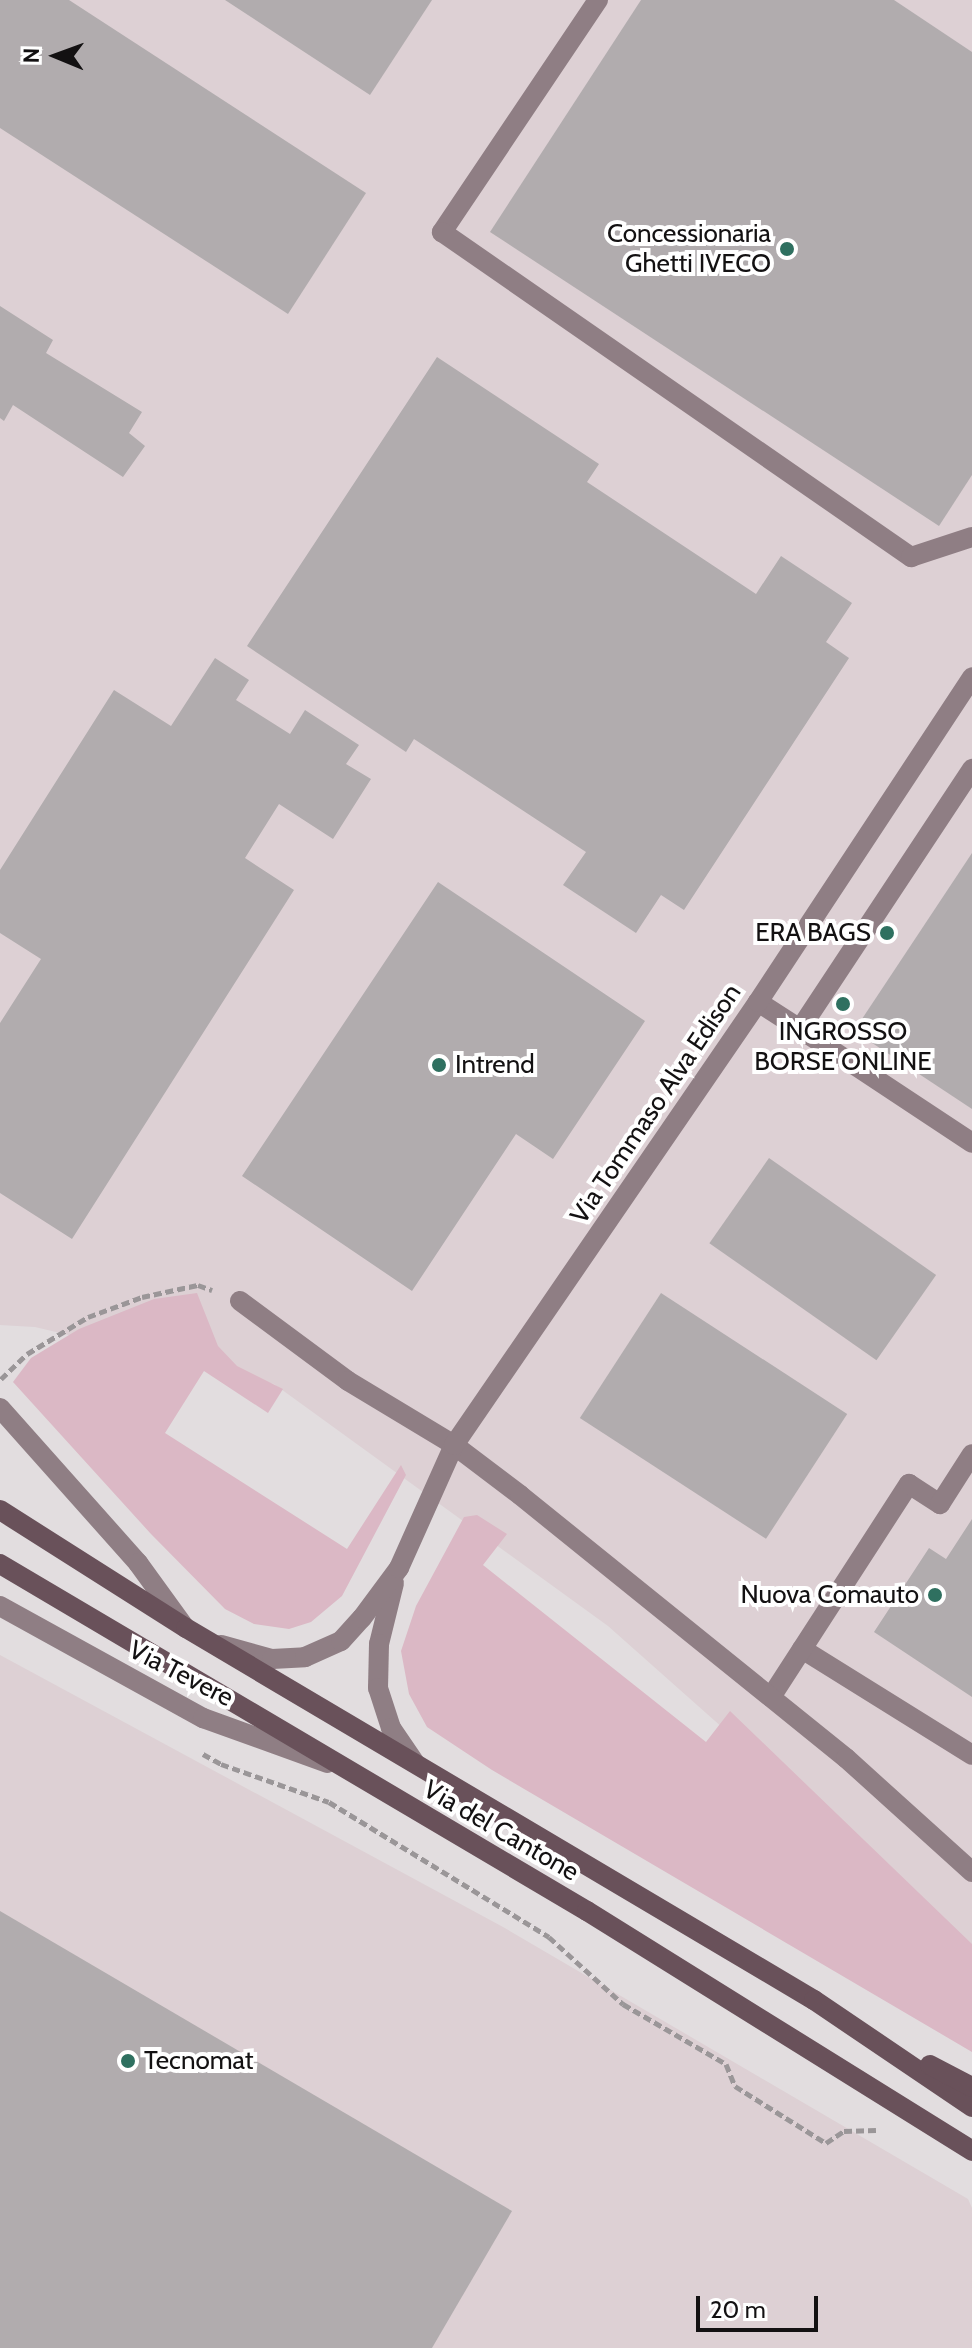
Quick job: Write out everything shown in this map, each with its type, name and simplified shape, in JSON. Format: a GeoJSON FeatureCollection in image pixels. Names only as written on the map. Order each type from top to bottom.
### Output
{"type":"FeatureCollection","features":[{"type":"Feature","properties":{"kind":"main road","name":"Via del Cantone"},"geometry":{"type":"LineString","coordinates":[[0,1510],[186,1628],[814,2000],[972,2107]]}},
{"type":"Feature","properties":{"kind":"main road","name":"Via del Cantone"},"geometry":{"type":"LineString","coordinates":[[0,1564],[587,1911],[972,2151]]}},
{"type":"Feature","properties":{"kind":"main road"},"geometry":{"type":"LineString","coordinates":[[814,2000],[972,2087]]}},
{"type":"Feature","properties":{"kind":"street"},"geometry":{"type":"LineString","coordinates":[[598,0],[442,232],[911,557],[972,537]]}},
{"type":"Feature","properties":{"kind":"street","name":"Via Tommaso Alva Edison"},"geometry":{"type":"LineString","coordinates":[[432,1774],[410,1760],[391,1728],[378,1688],[379,1644],[399,1568],[454,1445],[758,1002],[972,677]]}},
{"type":"Feature","properties":{"kind":"street"},"geometry":{"type":"LineString","coordinates":[[800,1029],[972,769]]}},
{"type":"Feature","properties":{"kind":"street"},"geometry":{"type":"LineString","coordinates":[[758,1002],[972,1143]]}},
{"type":"Feature","properties":{"kind":"street"},"geometry":{"type":"LineString","coordinates":[[240,1301],[360,1390],[454,1445],[846,1758],[972,1872]]}},
{"type":"Feature","properties":{"kind":"street","name":"Via del Cantone"},"geometry":{"type":"LineString","coordinates":[[0,1408],[138,1563],[186,1628]]}},
{"type":"Feature","properties":{"kind":"street"},"geometry":{"type":"LineString","coordinates":[[771,1697],[909,1484],[940,1504],[972,1454]]}},
{"type":"Feature","properties":{"kind":"street","name":"Via Tommaso Alva Edison"},"geometry":{"type":"LineString","coordinates":[[211,1643],[272,1659],[305,1657],[324,1651],[353,1630],[399,1568]]}},
{"type":"Feature","properties":{"kind":"street","name":"Via Tevere"},"geometry":{"type":"LineString","coordinates":[[0,1606],[203,1718],[345,1770]]}},
{"type":"Feature","properties":{"kind":"street"},"geometry":{"type":"LineString","coordinates":[[802,1649],[972,1755]]}},
{"type":"Feature","properties":{"kind":"path"},"geometry":{"type":"LineString","coordinates":[[0,1380],[27,1354],[88,1317],[142,1297],[198,1285],[240,1301]]}},
{"type":"Feature","properties":{"kind":"path"},"geometry":{"type":"LineString","coordinates":[[195,1749],[221,1764],[329,1802],[549,1937],[623,2004],[726,2064],[735,2086],[826,2143],[844,2131],[866,2128],[887,2132]]}},
{"type":"Feature","properties":{"kind":"shaded area"},"geometry":{"type":"Polygon","coordinates":[[[0,0],[972,0],[972,1949],[608,1626],[274,1384],[35,1327],[0,1325],[0,0]]]}},
{"type":"Feature","properties":{"kind":"shaded area"},"geometry":{"type":"Polygon","coordinates":[[[197,1293],[218,1346],[237,1366],[283,1389],[268,1413],[204,1371],[165,1433],[347,1549],[401,1465],[406,1475],[342,1596],[311,1622],[289,1629],[254,1624],[225,1609],[151,1534],[13,1382],[31,1358],[79,1329],[154,1299],[197,1293]]]}},
{"type":"Feature","properties":{"kind":"shaded area"},"geometry":{"type":"Polygon","coordinates":[[[477,1515],[507,1534],[483,1565],[706,1742],[730,1711],[972,1944],[972,2052],[492,1770],[427,1727],[409,1694],[401,1651],[416,1606],[464,1517],[477,1515]]]}},
{"type":"Feature","properties":{"kind":"shaded area"},"geometry":{"type":"Polygon","coordinates":[[[0,1655],[503,1927],[968,2199],[972,2208],[972,2348],[0,2348],[0,1655]]]}},
{"type":"Feature","properties":{"kind":"building"},"geometry":{"type":"Polygon","coordinates":[[[0,0],[69,0],[366,193],[288,314],[0,128],[0,0]]]}},
{"type":"Feature","properties":{"kind":"building"},"geometry":{"type":"Polygon","coordinates":[[[225,0],[432,0],[370,95],[225,0]]]}},
{"type":"Feature","properties":{"kind":"building"},"geometry":{"type":"Polygon","coordinates":[[[641,0],[894,0],[972,52],[972,475],[939,526],[490,232],[641,0]]]}},
{"type":"Feature","properties":{"kind":"building"},"geometry":{"type":"Polygon","coordinates":[[[0,306],[53,340],[46,353],[142,412],[129,433],[145,446],[123,477],[13,405],[4,421],[0,418],[0,306]]]}},
{"type":"Feature","properties":{"kind":"building"},"geometry":{"type":"Polygon","coordinates":[[[437,357],[599,464],[587,482],[756,594],[781,556],[852,603],[826,642],[849,658],[684,910],[661,895],[636,933],[563,885],[586,852],[414,739],[406,752],[247,646],[437,357]]]}},
{"type":"Feature","properties":{"kind":"building"},"geometry":{"type":"Polygon","coordinates":[[[215,658],[249,680],[236,700],[290,734],[305,710],[359,745],[346,764],[371,779],[333,839],[279,804],[245,858],[294,890],[72,1239],[0,1193],[0,1023],[41,959],[0,933],[0,870],[114,690],[171,726],[215,658]]]}},
{"type":"Feature","properties":{"kind":"building"},"geometry":{"type":"Polygon","coordinates":[[[972,853],[972,1109],[854,1031],[972,853]]]}},
{"type":"Feature","properties":{"kind":"building","name":"Intrend"},"geometry":{"type":"Polygon","coordinates":[[[438,882],[645,1021],[553,1159],[516,1134],[412,1291],[242,1176],[438,882]]]}},
{"type":"Feature","properties":{"kind":"building"},"geometry":{"type":"Polygon","coordinates":[[[769,1158],[936,1275],[876,1360],[709,1243],[769,1158]]]}},
{"type":"Feature","properties":{"kind":"building"},"geometry":{"type":"Polygon","coordinates":[[[661,1293],[847,1414],[766,1539],[580,1418],[661,1293]]]}},
{"type":"Feature","properties":{"kind":"building","name":"Nuova Comauto"},"geometry":{"type":"Polygon","coordinates":[[[972,1519],[972,1697],[874,1632],[929,1548],[946,1559],[972,1519]]]}},
{"type":"Feature","properties":{"kind":"building","name":"Tecnomat"},"geometry":{"type":"Polygon","coordinates":[[[0,1911],[512,2211],[432,2348],[0,2348],[0,1911]]]}},
{"type":"Feature","properties":{"kind":"place","name":"Concessionaria Ghetti IVECO"},"geometry":{"type":"Point","coordinates":[787,249]}},
{"type":"Feature","properties":{"kind":"place","name":"ERA BAGS"},"geometry":{"type":"Point","coordinates":[887,933]}},
{"type":"Feature","properties":{"kind":"place","name":"INGROSSO BORSE ONLINE"},"geometry":{"type":"Point","coordinates":[843,1004]}},
{"type":"Feature","properties":{"kind":"place","name":"Intrend"},"geometry":{"type":"Point","coordinates":[439,1065]}},
{"type":"Feature","properties":{"kind":"place","name":"Nuova Comauto"},"geometry":{"type":"Point","coordinates":[935,1595]}},
{"type":"Feature","properties":{"kind":"place","name":"Tecnomat"},"geometry":{"type":"Point","coordinates":[128,2061]}}]}
